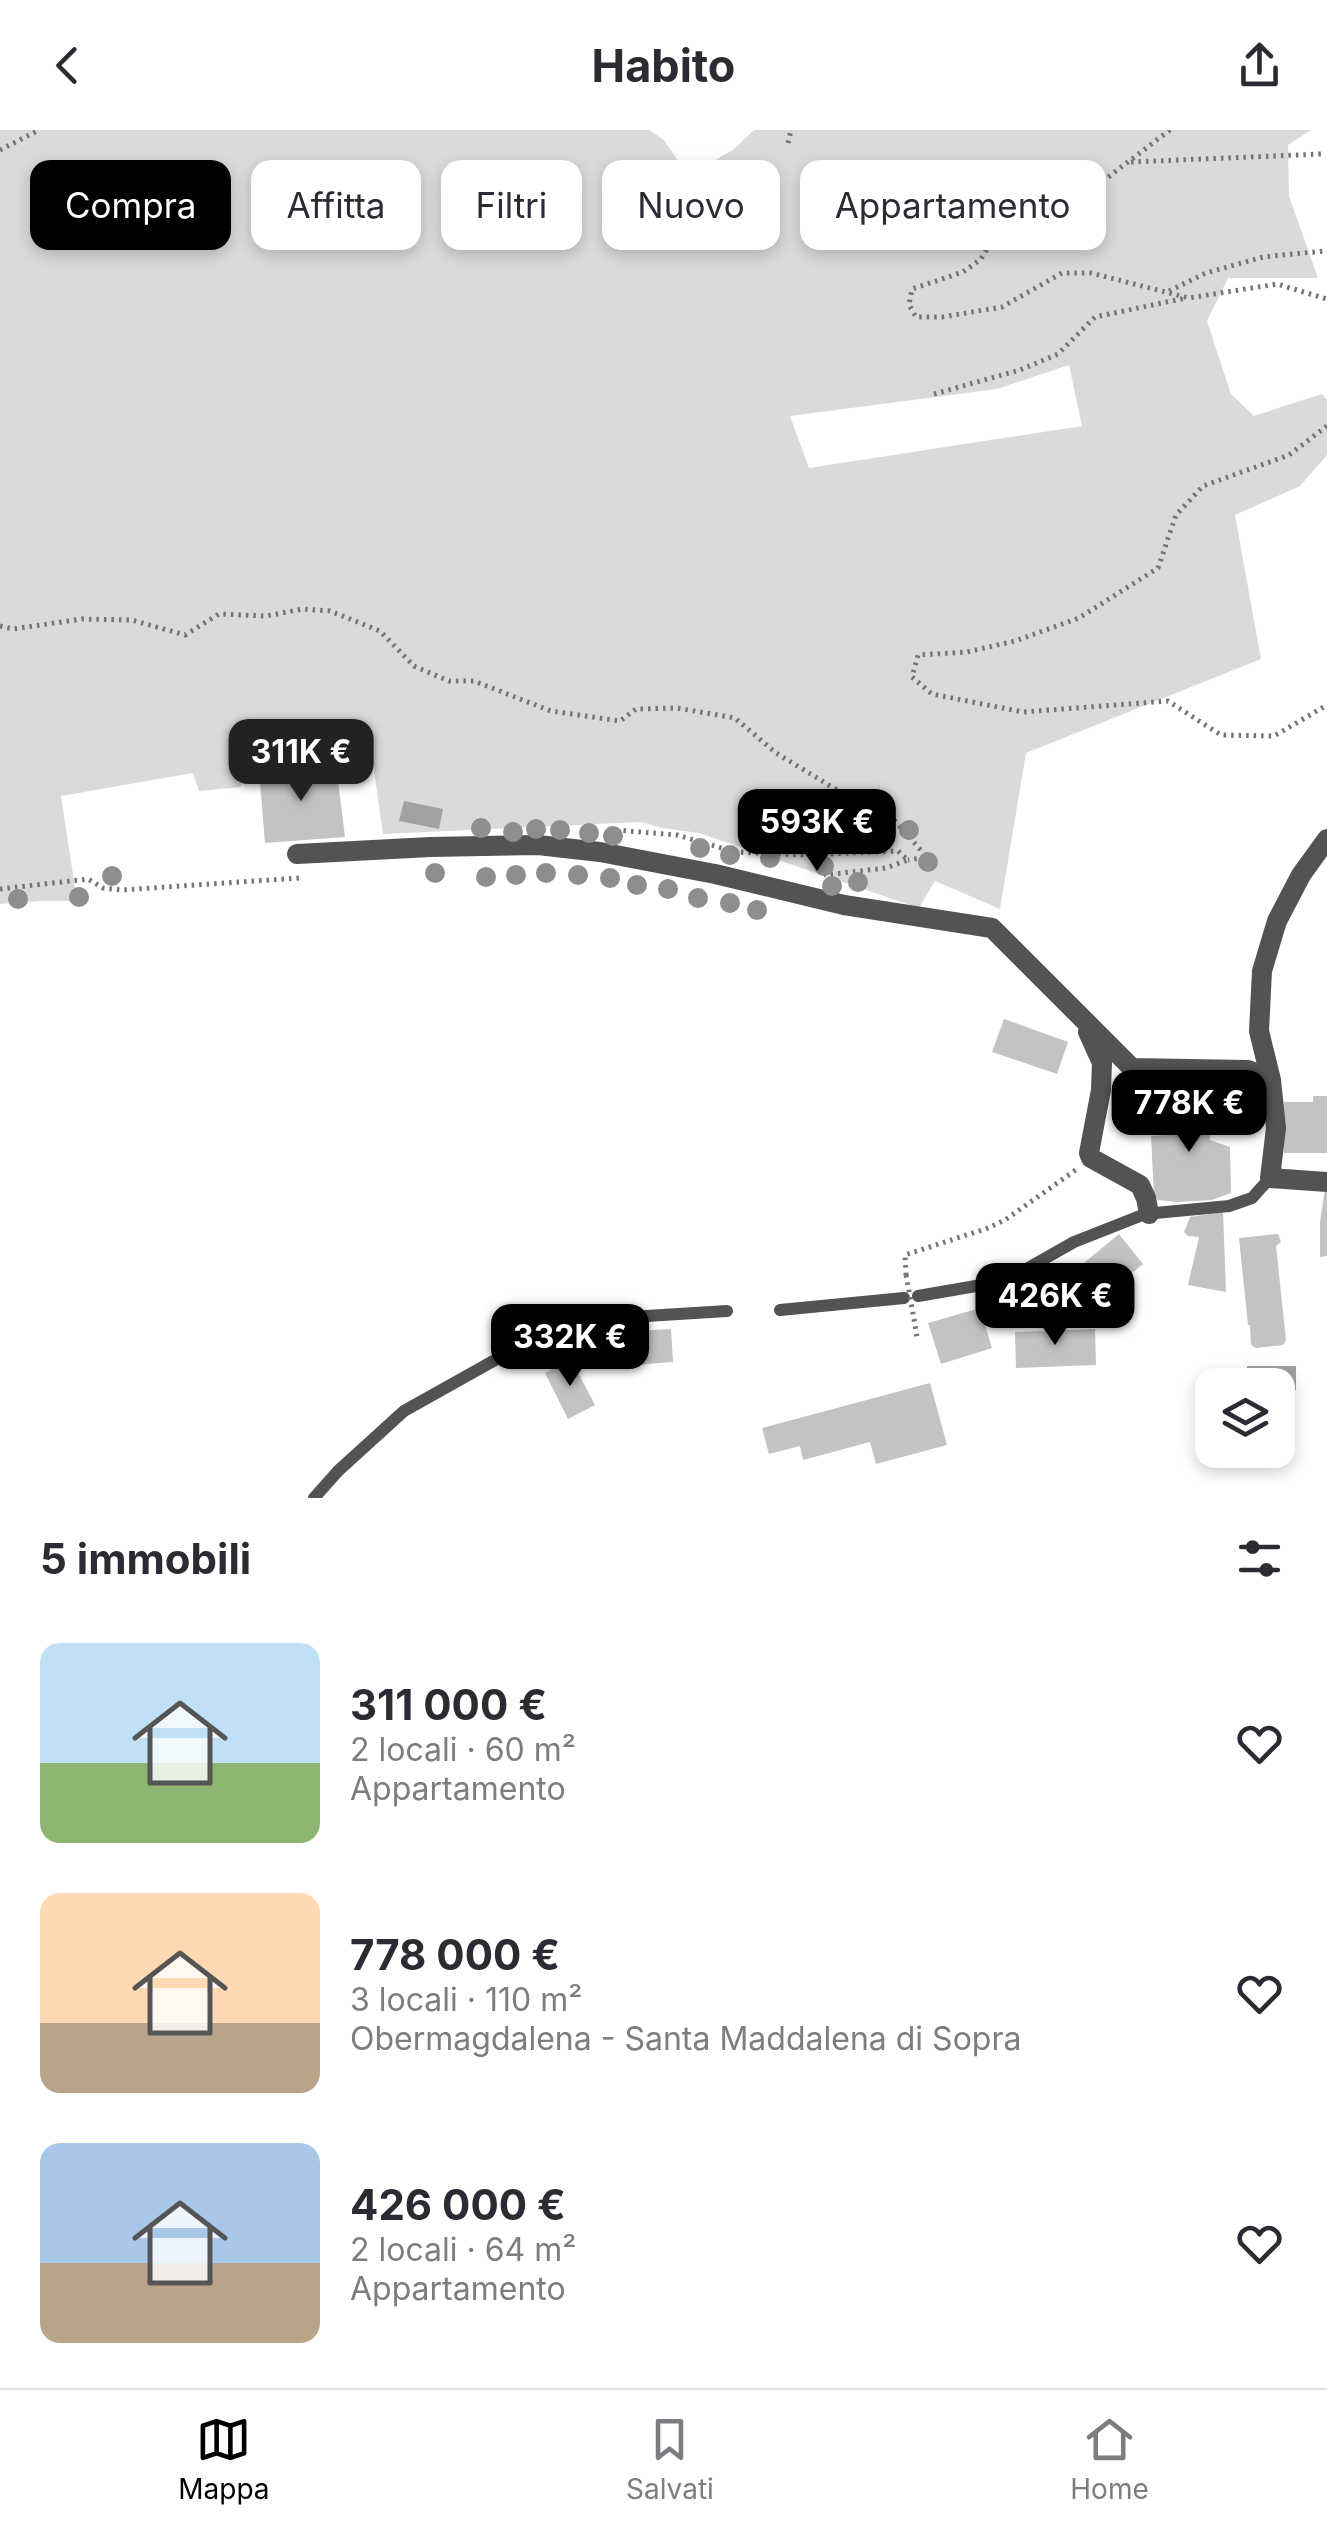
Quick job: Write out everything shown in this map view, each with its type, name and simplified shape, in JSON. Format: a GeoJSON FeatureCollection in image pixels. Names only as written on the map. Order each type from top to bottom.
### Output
{"type":"FeatureCollection","features":[{"type":"Feature","properties":{"kind":"street"},"geometry":{"type":"LineString","coordinates":[[1327,839],[1301,875],[1277,921],[1262,971],[1259,1031],[1276,1128],[1270,1178],[1327,1182]]}},
{"type":"Feature","properties":{"kind":"street"},"geometry":{"type":"LineString","coordinates":[[297,854],[538,846],[600,852],[844,905],[992,928],[1132,1068],[1248,1070],[1270,1080]]}},
{"type":"Feature","properties":{"kind":"street"},"geometry":{"type":"LineString","coordinates":[[1089,1025],[1088,1033],[1102,1063],[1089,1153],[1091,1158],[1140,1185],[1149,1214]]}},
{"type":"Feature","properties":{"kind":"lane"},"geometry":{"type":"LineString","coordinates":[[780,1310],[911,1297],[1005,1282],[1074,1242],[1149,1214],[1229,1206],[1252,1198],[1270,1178]]}},
{"type":"Feature","properties":{"kind":"lane"},"geometry":{"type":"LineString","coordinates":[[314,1498],[404,1411],[545,1332],[598,1318],[727,1311]]}},
{"type":"Feature","properties":{"kind":"path"},"geometry":{"type":"LineString","coordinates":[[0,150],[39,130]]}},
{"type":"Feature","properties":{"kind":"path"},"geometry":{"type":"LineString","coordinates":[[788,143],[791,130]]}},
{"type":"Feature","properties":{"kind":"path"},"geometry":{"type":"LineString","coordinates":[[1170,130],[1099,184],[1012,215],[981,259],[963,272],[912,289],[910,304],[916,317],[942,317],[1002,306],[1062,272],[1091,273],[1189,298]]}},
{"type":"Feature","properties":{"kind":"path"},"geometry":{"type":"LineString","coordinates":[[1128,162],[1321,154]]}},
{"type":"Feature","properties":{"kind":"path"},"geometry":{"type":"LineString","coordinates":[[1166,292],[1206,273],[1263,257],[1324,252]]}},
{"type":"Feature","properties":{"kind":"path"},"geometry":{"type":"LineString","coordinates":[[934,394],[1020,370],[1058,354],[1095,317],[1278,284],[1327,300]]}},
{"type":"Feature","properties":{"kind":"path"},"geometry":{"type":"LineString","coordinates":[[1327,426],[1289,456],[1203,486],[1176,515],[1158,568],[1080,618],[1015,641],[967,652],[918,655],[912,677],[932,694],[1023,712],[1168,701],[1221,735],[1274,736],[1327,705]]}},
{"type":"Feature","properties":{"kind":"path"},"geometry":{"type":"LineString","coordinates":[[0,626],[12,629],[82,619],[132,620],[185,634],[218,614],[266,616],[303,608],[330,611],[380,631],[414,666],[449,681],[474,681],[550,712],[620,721],[636,709],[677,708],[735,718],[776,753],[855,802],[895,821],[927,857],[908,860]]}},
{"type":"Feature","properties":{"kind":"path"},"geometry":{"type":"LineString","coordinates":[[0,889],[88,879],[103,888],[122,890],[314,877]]}},
{"type":"Feature","properties":{"kind":"path"},"geometry":{"type":"LineString","coordinates":[[917,1337],[905,1255],[1005,1220],[1091,1158]]}},
{"type":"Feature","properties":{"kind":"shaded area"},"geometry":{"type":"Polygon","coordinates":[[[0,130],[649,130],[664,140],[678,160],[602,160],[602,250],[780,250],[780,160],[715,160],[733,150],[754,130],[1311,130],[1288,145],[1289,196],[1318,278],[1228,278],[1207,321],[1231,394],[1254,416],[1322,394],[1327,400],[1327,455],[1300,486],[1235,515],[1261,659],[1026,753],[1000,909],[935,881],[919,908],[699,833],[641,822],[383,834],[372,757],[242,766],[241,787],[199,791],[193,773],[61,796],[77,901],[0,904],[0,130]],[[1069,365],[997,389],[790,416],[809,468],[1082,426],[1069,365]]]}},
{"type":"Feature","properties":{"kind":"shaded area"},"geometry":{"type":"Polygon","coordinates":[[[404,801],[443,809],[439,829],[399,821],[404,801]]]}},
{"type":"Feature","properties":{"kind":"shaded area"},"geometry":{"type":"Polygon","coordinates":[[[1296,1366],[1296,1390],[1295,1368],[1247,1368],[1296,1366]]]}},
{"type":"Feature","properties":{"kind":"building"},"geometry":{"type":"Polygon","coordinates":[[[336,765],[345,837],[265,843],[259,771],[336,765]]]}},
{"type":"Feature","properties":{"kind":"building"},"geometry":{"type":"Polygon","coordinates":[[[1004,1019],[1068,1042],[1057,1074],[992,1052],[1004,1019]]]}},
{"type":"Feature","properties":{"kind":"building"},"geometry":{"type":"Polygon","coordinates":[[[1208,1096],[1210,1140],[1230,1147],[1231,1193],[1212,1200],[1158,1200],[1154,1197],[1151,1136],[1166,1135],[1165,1097],[1208,1096]]]}},
{"type":"Feature","properties":{"kind":"building"},"geometry":{"type":"Polygon","coordinates":[[[1313,1096],[1327,1096],[1327,1153],[1284,1153],[1284,1102],[1313,1102],[1313,1096]]]}},
{"type":"Feature","properties":{"kind":"building"},"geometry":{"type":"Polygon","coordinates":[[[1325,1189],[1327,1256],[1320,1257],[1320,1222],[1325,1189]]]}},
{"type":"Feature","properties":{"kind":"building"},"geometry":{"type":"Polygon","coordinates":[[[1223,1212],[1226,1292],[1188,1285],[1199,1237],[1184,1232],[1190,1217],[1223,1212]]]}},
{"type":"Feature","properties":{"kind":"building"},"geometry":{"type":"Polygon","coordinates":[[[1119,1234],[1143,1264],[1070,1323],[1046,1294],[1119,1234]]]}},
{"type":"Feature","properties":{"kind":"building"},"geometry":{"type":"Polygon","coordinates":[[[1278,1234],[1286,1340],[1283,1345],[1256,1348],[1251,1345],[1239,1238],[1278,1234]]]}},
{"type":"Feature","properties":{"kind":"building"},"geometry":{"type":"Polygon","coordinates":[[[980,1308],[992,1348],[941,1364],[928,1323],[980,1308]]]}},
{"type":"Feature","properties":{"kind":"building"},"geometry":{"type":"Polygon","coordinates":[[[671,1329],[673,1362],[635,1365],[633,1331],[671,1329]]]}},
{"type":"Feature","properties":{"kind":"building"},"geometry":{"type":"Polygon","coordinates":[[[1095,1329],[1096,1365],[1016,1368],[1015,1332],[1095,1329]]]}},
{"type":"Feature","properties":{"kind":"building"},"geometry":{"type":"Polygon","coordinates":[[[571,1359],[595,1405],[568,1419],[545,1373],[571,1359]]]}},
{"type":"Feature","properties":{"kind":"building"},"geometry":{"type":"Polygon","coordinates":[[[930,1383],[947,1445],[876,1464],[870,1442],[803,1460],[800,1446],[769,1454],[762,1428],[930,1383]]]}}]}
